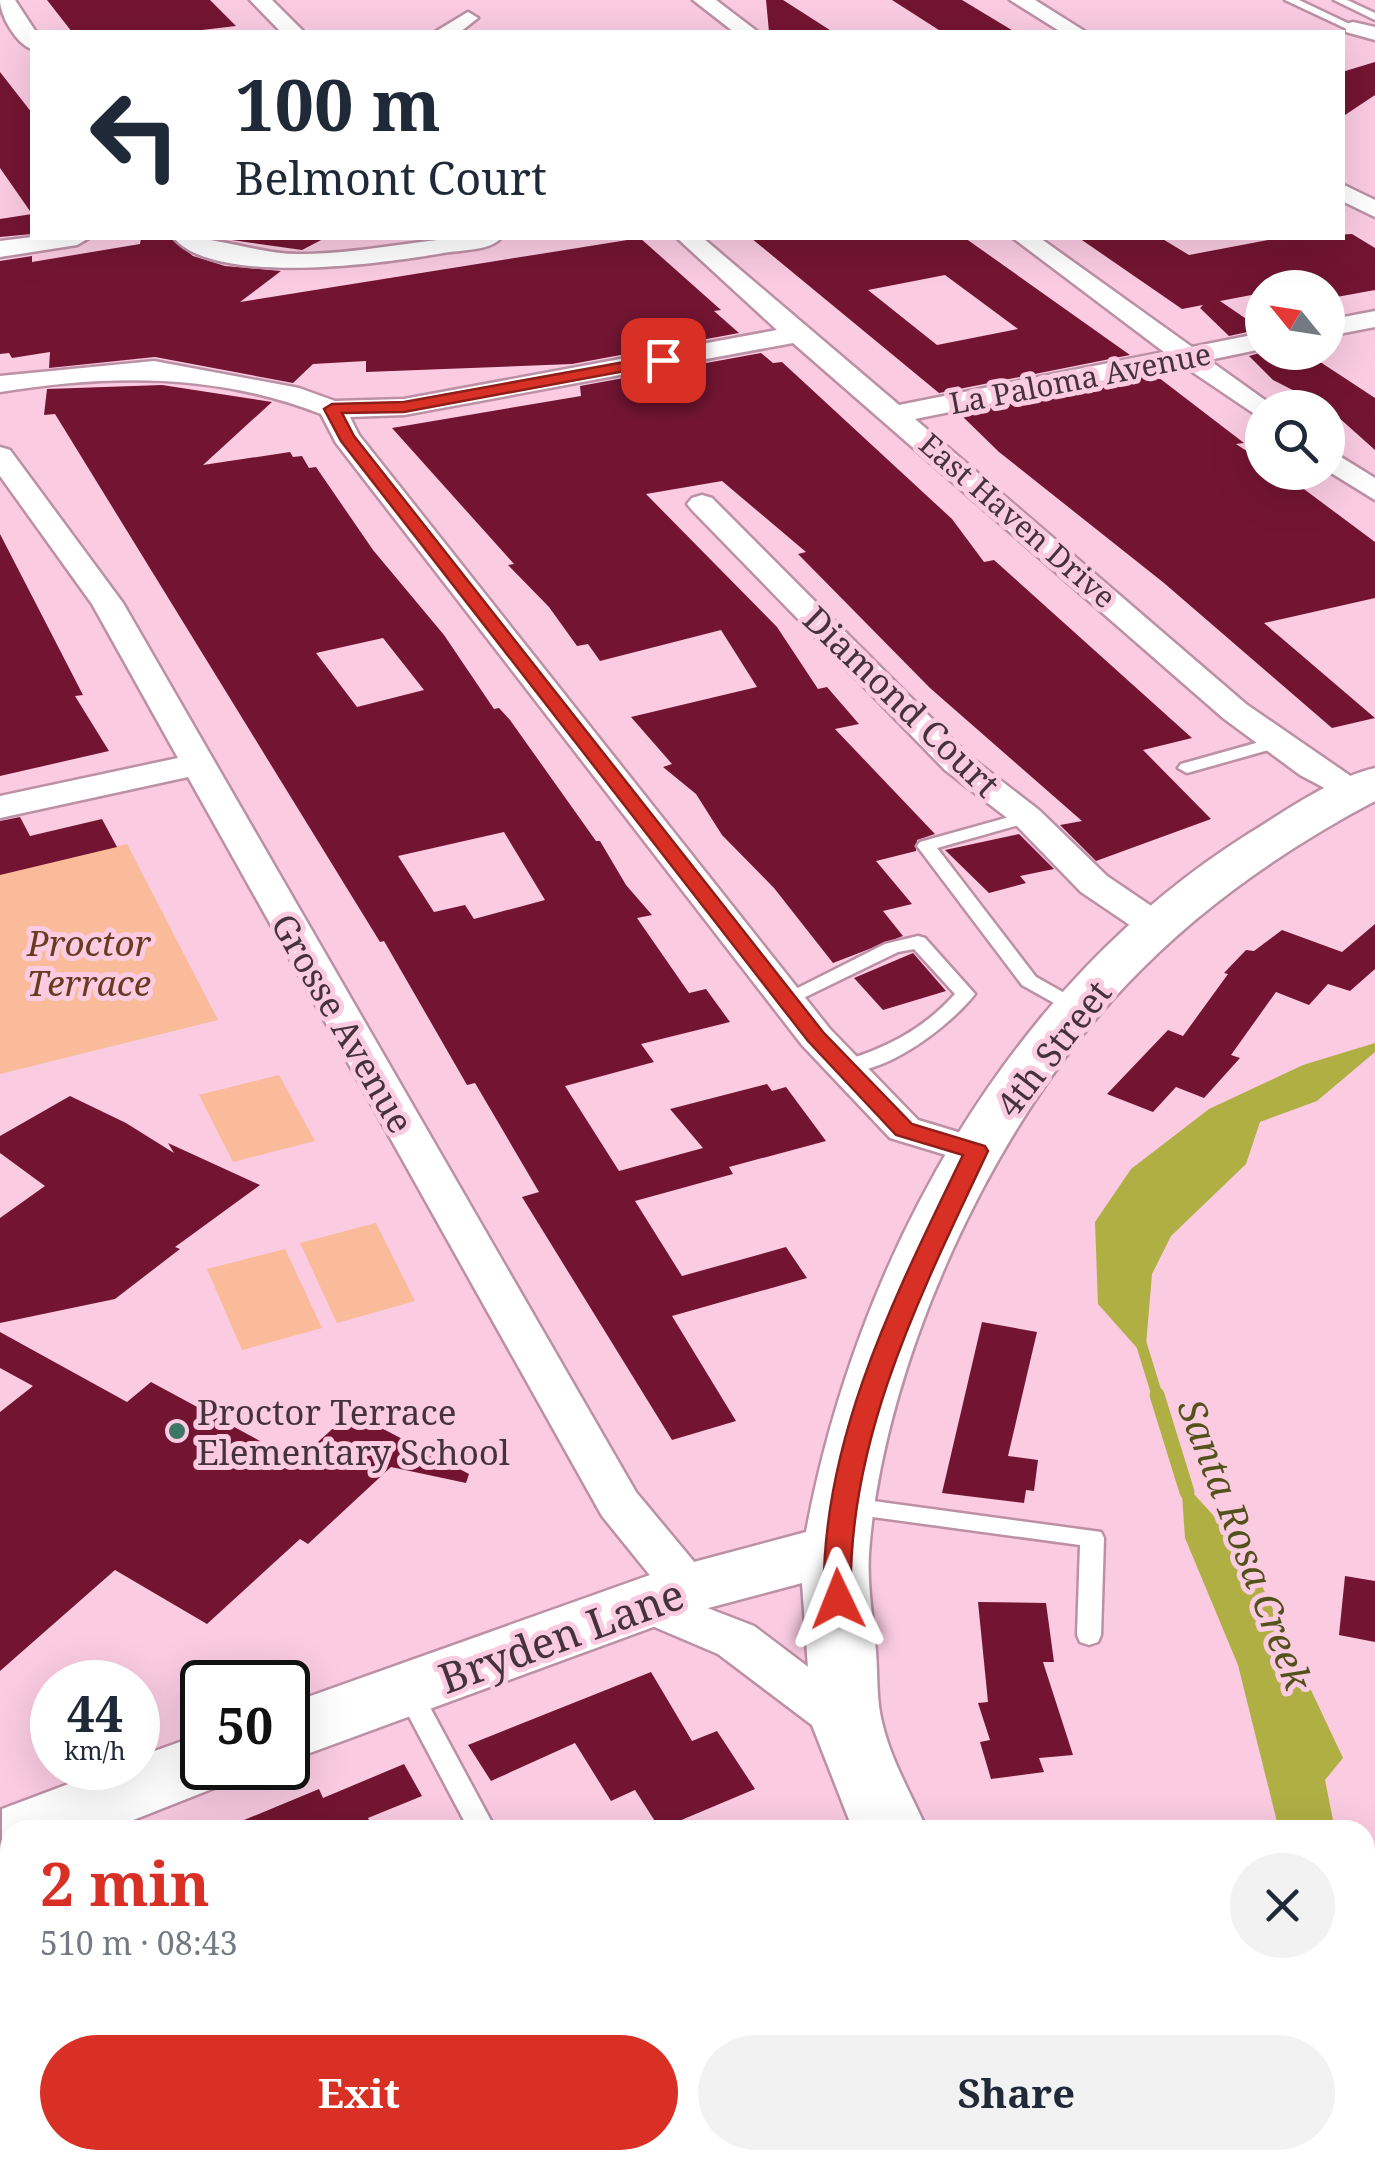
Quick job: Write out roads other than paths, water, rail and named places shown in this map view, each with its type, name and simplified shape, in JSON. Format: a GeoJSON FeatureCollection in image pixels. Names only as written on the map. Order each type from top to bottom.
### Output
{"type":"FeatureCollection","features":[{"type":"Feature","properties":{"kind":"main road","name":"4th Street"},"geometry":{"type":"LineString","coordinates":[[886,1820],[847,1724],[840,1526],[894,1325],[976,1151],[1077,1008],[1156,926],[1255,854],[1364,788]]}},
{"type":"Feature","properties":{"kind":"main road","name":"Bryden Lane"},"geometry":{"type":"LineString","coordinates":[[310,1725],[668,1596],[753,1574],[840,1526]]}},
{"type":"Feature","properties":{"kind":"main road"},"geometry":{"type":"LineString","coordinates":[[77,1820],[180,1773]]}},
{"type":"Feature","properties":{"kind":"street"},"geometry":{"type":"LineString","coordinates":[[4,0],[30,41]]}},
{"type":"Feature","properties":{"kind":"street"},"geometry":{"type":"LineString","coordinates":[[260,0],[291,30]]}},
{"type":"Feature","properties":{"kind":"street"},"geometry":{"type":"LineString","coordinates":[[703,0],[744,30]]}},
{"type":"Feature","properties":{"kind":"street"},"geometry":{"type":"LineString","coordinates":[[1020,0],[1071,30]]}},
{"type":"Feature","properties":{"kind":"street"},"geometry":{"type":"LineString","coordinates":[[449,30],[468,18]]}},
{"type":"Feature","properties":{"kind":"street"},"geometry":{"type":"LineString","coordinates":[[1345,193],[1375,210]]}},
{"type":"Feature","properties":{"kind":"street"},"geometry":{"type":"LineString","coordinates":[[0,249],[63,240]]}},
{"type":"Feature","properties":{"kind":"street"},"geometry":{"type":"LineString","coordinates":[[194,240],[294,264],[344,262],[476,240]]}},
{"type":"Feature","properties":{"kind":"street","name":"East Haven Drive"},"geometry":{"type":"LineString","coordinates":[[691,240],[794,335],[897,414],[1306,767],[1364,788]]}},
{"type":"Feature","properties":{"kind":"street"},"geometry":{"type":"LineString","coordinates":[[1028,240],[1245,399]]}},
{"type":"Feature","properties":{"kind":"street"},"geometry":{"type":"LineString","coordinates":[[1345,324],[1375,318]]}},
{"type":"Feature","properties":{"kind":"street"},"geometry":{"type":"LineString","coordinates":[[0,384],[50,376],[154,370],[265,389],[332,409],[404,407],[794,335]]}},
{"type":"Feature","properties":{"kind":"street","name":"La Paloma Avenue"},"geometry":{"type":"LineString","coordinates":[[897,414],[1245,345]]}},
{"type":"Feature","properties":{"kind":"street"},"geometry":{"type":"LineString","coordinates":[[332,409],[346,437],[843,1067],[904,1130],[976,1151]]}},
{"type":"Feature","properties":{"kind":"street","name":"Grosse Avenue"},"geometry":{"type":"LineString","coordinates":[[0,456],[107,603],[195,765],[668,1596]]}},
{"type":"Feature","properties":{"kind":"street"},"geometry":{"type":"LineString","coordinates":[[1345,470],[1375,491]]}},
{"type":"Feature","properties":{"kind":"street","name":"Diamond Court"},"geometry":{"type":"LineString","coordinates":[[702,504],[957,763],[1027,817],[1094,884],[1156,926]]}},
{"type":"Feature","properties":{"kind":"street"},"geometry":{"type":"LineString","coordinates":[[0,807],[195,765]]}},
{"type":"Feature","properties":{"kind":"street"},"geometry":{"type":"LineString","coordinates":[[668,1596],[736,1640],[847,1724]]}},
{"type":"Feature","properties":{"kind":"lane"},"geometry":{"type":"LineString","coordinates":[[1290,0],[1364,31]]}},
{"type":"Feature","properties":{"kind":"lane"},"geometry":{"type":"LineString","coordinates":[[1339,0],[1375,17]]}},
{"type":"Feature","properties":{"kind":"lane"},"geometry":{"type":"LineString","coordinates":[[1187,768],[1276,742]]}},
{"type":"Feature","properties":{"kind":"lane"},"geometry":{"type":"LineString","coordinates":[[1027,817],[926,846],[1029,981],[1077,1008]]}},
{"type":"Feature","properties":{"kind":"lane"},"geometry":{"type":"LineString","coordinates":[[786,999],[892,948],[918,942],[965,994],[939,1026],[881,1057],[843,1067]]}},
{"type":"Feature","properties":{"kind":"lane"},"geometry":{"type":"LineString","coordinates":[[840,1526],[1092,1538],[1089,1635]]}},
{"type":"Feature","properties":{"kind":"lane"},"geometry":{"type":"LineString","coordinates":[[408,1690],[478,1820]]}},
{"type":"Feature","properties":{"kind":"waterway","name":"Santa Rosa Creek"},"geometry":{"type":"LineString","coordinates":[[1141,1343],[1158,1398]]}},
{"type":"Feature","properties":{"kind":"waterway","name":"Santa Rosa Creek"},"geometry":{"type":"LineString","coordinates":[[1157,1395],[1187,1492]]}},
{"type":"Feature","properties":{"kind":"place","name":"Proctor Terrace Elementary School"},"geometry":{"type":"Point","coordinates":[177,1431]}},
{"type":"Feature","properties":{"kind":"park label","name":"Proctor Terrace"},"geometry":{"type":"Point","coordinates":[89,962]}}]}
